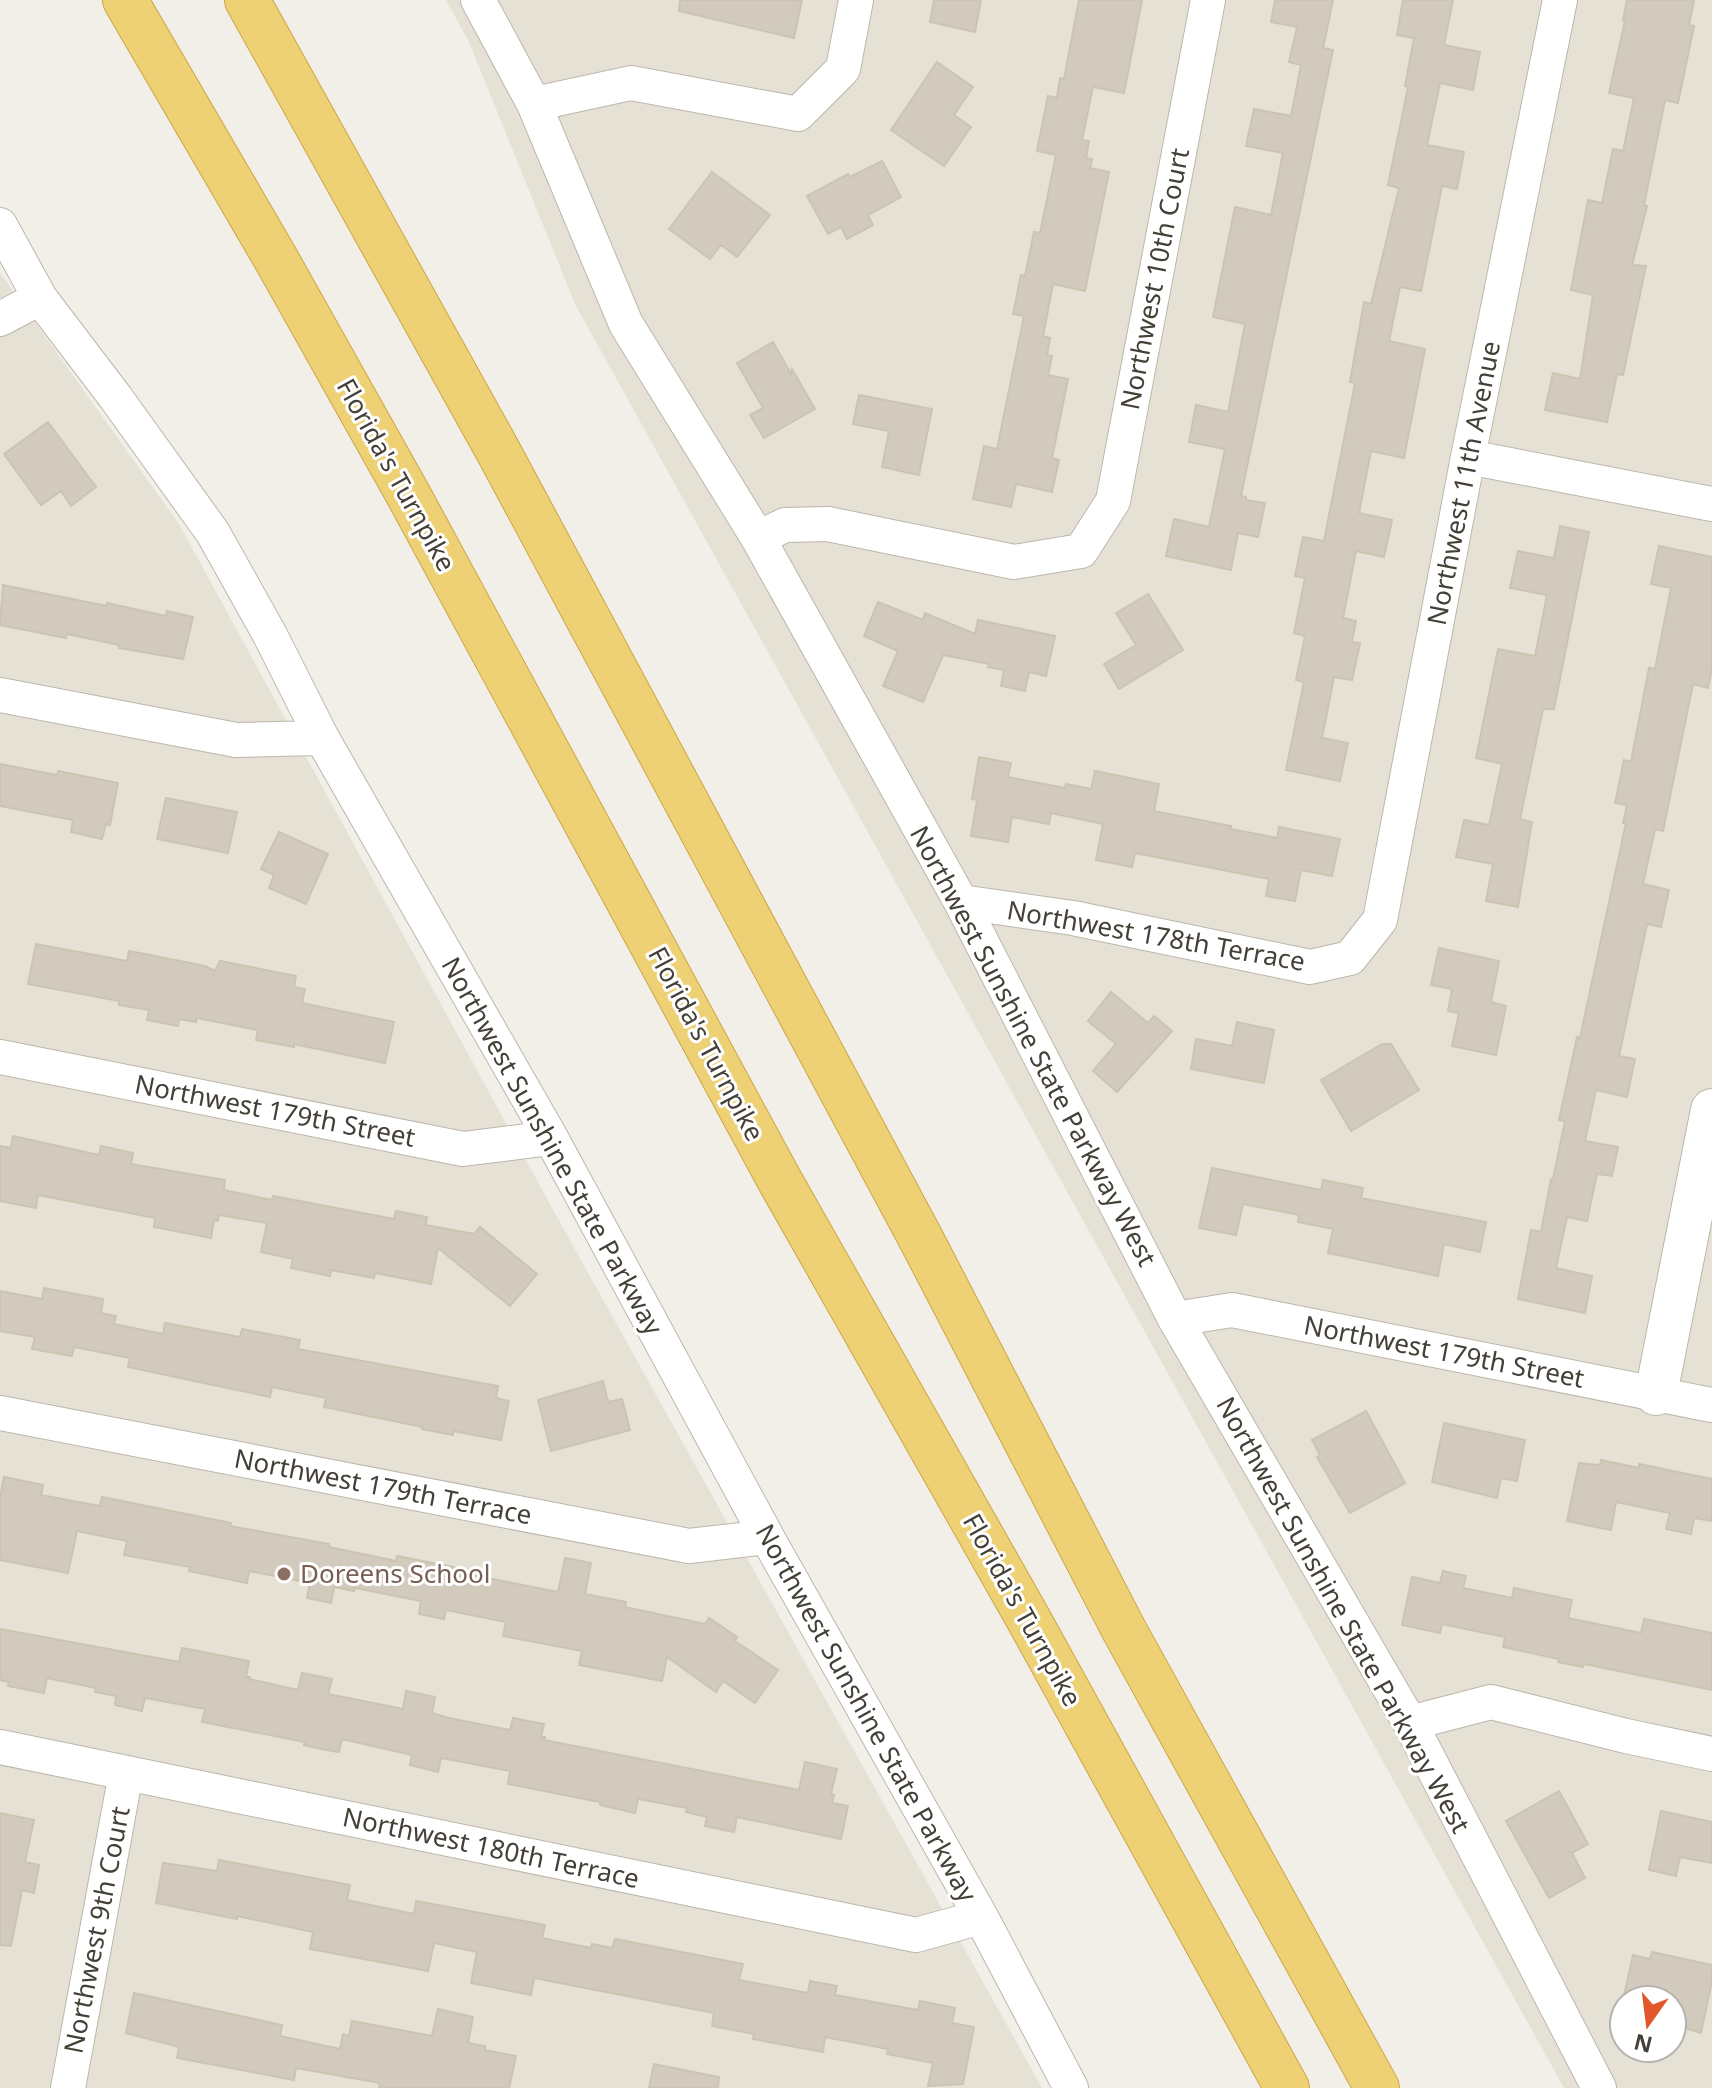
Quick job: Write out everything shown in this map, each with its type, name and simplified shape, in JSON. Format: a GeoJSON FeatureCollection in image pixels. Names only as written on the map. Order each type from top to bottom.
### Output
{"type":"FeatureCollection","features":[{"type":"Feature","properties":{"kind":"highway","name":"Florida's Turnpike"},"geometry":{"type":"LineString","coordinates":[[125,0],[401,482],[788,1195],[1287,2088]]}},
{"type":"Feature","properties":{"kind":"highway"},"geometry":{"type":"LineString","coordinates":[[247,0],[497,449],[912,1223],[1124,1630],[1377,2088]]}},
{"type":"Feature","properties":{"kind":"street","name":"Northwest Sunshine State Parkway West"},"geometry":{"type":"LineString","coordinates":[[478,0],[534,104],[626,324],[758,538],[961,902],[1175,1319],[1410,1723],[1599,2088]]}},
{"type":"Feature","properties":{"kind":"street"},"geometry":{"type":"LineString","coordinates":[[534,104],[631,83],[798,114],[843,69],[856,0]]}},
{"type":"Feature","properties":{"kind":"street","name":"Northwest 10th Court"},"geometry":{"type":"LineString","coordinates":[[758,538],[785,525],[828,524],[1014,562],[1081,551],[1113,501],[1208,0]]}},
{"type":"Feature","properties":{"kind":"street","name":"Northwest 11th Avenue"},"geometry":{"type":"LineString","coordinates":[[1350,958],[1380,920],[1468,457],[1560,0]]}},
{"type":"Feature","properties":{"kind":"street","name":"Northwest Sunshine State Parkway"},"geometry":{"type":"LineString","coordinates":[[0,225],[40,298],[213,533],[270,635],[322,738],[551,1138],[767,1537],[981,1917],[1071,2088]]}},
{"type":"Feature","properties":{"kind":"street"},"geometry":{"type":"LineString","coordinates":[[0,319],[40,298]]}},
{"type":"Feature","properties":{"kind":"street"},"geometry":{"type":"LineString","coordinates":[[1468,457],[1712,504]]}},
{"type":"Feature","properties":{"kind":"street"},"geometry":{"type":"LineString","coordinates":[[0,695],[236,740],[322,738]]}},
{"type":"Feature","properties":{"kind":"street","name":"Northwest 178th Terrace"},"geometry":{"type":"LineString","coordinates":[[961,902],[1073,918],[1310,967],[1350,958]]}},
{"type":"Feature","properties":{"kind":"street","name":"Northwest 179th Street"},"geometry":{"type":"LineString","coordinates":[[0,1057],[463,1149],[551,1138]]}},
{"type":"Feature","properties":{"kind":"street"},"geometry":{"type":"LineString","coordinates":[[1656,1394],[1712,1110]]}},
{"type":"Feature","properties":{"kind":"street","name":"Northwest 179th Street"},"geometry":{"type":"LineString","coordinates":[[1175,1319],[1232,1310],[1712,1405]]}},
{"type":"Feature","properties":{"kind":"street","name":"Northwest 179th Terrace"},"geometry":{"type":"LineString","coordinates":[[0,1413],[689,1546],[767,1537]]}},
{"type":"Feature","properties":{"kind":"street"},"geometry":{"type":"LineString","coordinates":[[1410,1723],[1491,1702],[1712,1754]]}},
{"type":"Feature","properties":{"kind":"street","name":"Northwest 180th Terrace"},"geometry":{"type":"LineString","coordinates":[[0,1747],[916,1935],[981,1917]]}},
{"type":"Feature","properties":{"kind":"street","name":"Northwest 9th Court"},"geometry":{"type":"LineString","coordinates":[[68,2088],[126,1773]]}},
{"type":"Feature","properties":{"kind":"shaded area"},"geometry":{"type":"Polygon","coordinates":[[[446,0],[1712,0],[1712,2088],[1564,2088],[575,304],[469,42],[446,0]]]}},
{"type":"Feature","properties":{"kind":"shaded area"},"geometry":{"type":"Polygon","coordinates":[[[0,273],[179,524],[557,1217],[1042,2088],[0,2088],[0,273]]]}},
{"type":"Feature","properties":{"kind":"building"},"geometry":{"type":"Polygon","coordinates":[[[680,0],[802,0],[794,38],[679,11],[680,0]]]}},
{"type":"Feature","properties":{"kind":"building"},"geometry":{"type":"Polygon","coordinates":[[[934,0],[981,0],[975,32],[930,22],[934,0]]]}},
{"type":"Feature","properties":{"kind":"building"},"geometry":{"type":"Polygon","coordinates":[[[1079,0],[1142,0],[1124,93],[1093,87],[1082,140],[1089,141],[1086,158],[1092,159],[1090,168],[1109,172],[1085,291],[1053,284],[1043,336],[1050,338],[1047,355],[1052,356],[1048,375],[1068,379],[1052,458],[1059,460],[1052,492],[1016,484],[1011,507],[973,499],[984,446],[997,449],[1024,316],[1013,314],[1034,232],[1040,233],[1056,155],[1037,151],[1048,96],[1057,98],[1060,78],[1064,79],[1079,0]]]}},
{"type":"Feature","properties":{"kind":"building"},"geometry":{"type":"Polygon","coordinates":[[[1275,0],[1333,0],[1323,48],[1333,50],[1241,496],[1246,500],[1265,503],[1258,537],[1238,533],[1231,570],[1166,556],[1174,519],[1209,527],[1225,449],[1189,442],[1196,405],[1228,412],[1245,324],[1213,317],[1235,207],[1271,215],[1283,153],[1246,146],[1254,109],[1291,116],[1301,65],[1289,62],[1297,27],[1271,22],[1275,0]]]}},
{"type":"Feature","properties":{"kind":"building"},"geometry":{"type":"Polygon","coordinates":[[[1403,0],[1453,0],[1444,45],[1480,52],[1473,90],[1440,83],[1427,145],[1464,152],[1457,189],[1442,186],[1421,291],[1400,287],[1389,341],[1425,349],[1404,458],[1371,451],[1359,513],[1392,520],[1384,557],[1356,551],[1343,618],[1356,621],[1352,642],[1360,643],[1352,680],[1334,677],[1322,738],[1348,743],[1340,781],[1286,770],[1304,682],[1296,680],[1305,636],[1294,633],[1305,578],[1295,576],[1303,537],[1324,541],[1355,383],[1350,382],[1364,302],[1371,304],[1399,188],[1388,185],[1408,87],[1405,86],[1414,38],[1397,35],[1403,0]]]}},
{"type":"Feature","properties":{"kind":"building"},"geometry":{"type":"Polygon","coordinates":[[[1627,0],[1694,0],[1689,25],[1694,26],[1678,103],[1665,100],[1644,205],[1647,206],[1632,265],[1646,266],[1623,375],[1617,374],[1607,422],[1545,410],[1553,373],[1580,379],[1593,295],[1571,290],[1588,200],[1602,203],[1613,149],[1623,151],[1634,98],[1609,93],[1627,0]]]}},
{"type":"Feature","properties":{"kind":"building"},"geometry":{"type":"Polygon","coordinates":[[[937,62],[973,87],[954,115],[971,127],[944,166],[891,130],[937,62]]]}},
{"type":"Feature","properties":{"kind":"building"},"geometry":{"type":"Polygon","coordinates":[[[882,161],[901,197],[868,215],[873,225],[847,239],[841,227],[828,234],[807,196],[848,174],[850,177],[882,161]]]}},
{"type":"Feature","properties":{"kind":"building"},"geometry":{"type":"Polygon","coordinates":[[[712,172],[770,215],[737,257],[721,245],[710,259],[669,229],[712,172]]]}},
{"type":"Feature","properties":{"kind":"building"},"geometry":{"type":"Polygon","coordinates":[[[773,342],[815,409],[764,438],[750,415],[763,408],[737,363],[773,342]]]}},
{"type":"Feature","properties":{"kind":"building"},"geometry":{"type":"Polygon","coordinates":[[[859,395],[932,409],[919,475],[882,467],[889,431],[853,424],[859,395]]]}},
{"type":"Feature","properties":{"kind":"building"},"geometry":{"type":"Polygon","coordinates":[[[48,422],[96,487],[71,506],[61,491],[41,505],[4,454],[48,422]]]}},
{"type":"Feature","properties":{"kind":"building"},"geometry":{"type":"Polygon","coordinates":[[[1560,526],[1589,532],[1554,709],[1543,709],[1520,819],[1532,822],[1518,907],[1486,901],[1493,864],[1456,857],[1464,820],[1489,825],[1502,764],[1476,758],[1498,649],[1535,656],[1547,595],[1510,588],[1518,551],[1554,558],[1560,526]]]}},
{"type":"Feature","properties":{"kind":"building"},"geometry":{"type":"Polygon","coordinates":[[[1659,546],[1712,557],[1712,668],[1708,688],[1693,684],[1663,831],[1655,829],[1643,884],[1669,890],[1661,927],[1647,924],[1619,1056],[1635,1059],[1627,1097],[1596,1090],[1585,1141],[1618,1147],[1612,1176],[1597,1174],[1587,1221],[1567,1217],[1556,1268],[1592,1276],[1585,1313],[1518,1299],[1531,1230],[1541,1232],[1565,1121],[1559,1120],[1577,1037],[1580,1038],[1626,823],[1623,823],[1627,805],[1615,803],[1624,760],[1631,762],[1649,668],[1655,669],[1671,588],[1651,584],[1659,546]]]}},
{"type":"Feature","properties":{"kind":"building"},"geometry":{"type":"Polygon","coordinates":[[[3,585],[166,616],[167,611],[193,617],[183,659],[119,648],[119,645],[67,634],[66,638],[0,625],[3,585]]]}},
{"type":"Feature","properties":{"kind":"building"},"geometry":{"type":"Polygon","coordinates":[[[1148,594],[1183,650],[1119,689],[1104,664],[1136,645],[1116,613],[1148,594]]]}},
{"type":"Feature","properties":{"kind":"building"},"geometry":{"type":"Polygon","coordinates":[[[878,602],[923,620],[925,613],[975,634],[978,620],[1055,636],[1046,676],[1029,672],[1025,691],[1001,686],[1004,670],[943,655],[923,702],[883,686],[898,651],[864,636],[878,602]]]}},
{"type":"Feature","properties":{"kind":"building"},"geometry":{"type":"Polygon","coordinates":[[[979,757],[1011,763],[1008,777],[1065,788],[1066,784],[1091,789],[1095,771],[1159,784],[1154,811],[1231,826],[1231,829],[1277,838],[1279,827],[1340,839],[1332,876],[1301,870],[1295,901],[1266,896],[1269,879],[1135,853],[1132,867],[1096,860],[1103,824],[1051,813],[1049,824],[1012,817],[1008,842],[971,836],[977,800],[972,799],[979,757]]]}},
{"type":"Feature","properties":{"kind":"building"},"geometry":{"type":"Polygon","coordinates":[[[0,764],[118,783],[110,825],[106,824],[102,839],[71,832],[73,820],[0,806],[0,764]]]}},
{"type":"Feature","properties":{"kind":"building"},"geometry":{"type":"Polygon","coordinates":[[[166,798],[237,812],[228,853],[157,839],[166,798]]]}},
{"type":"Feature","properties":{"kind":"building"},"geometry":{"type":"Polygon","coordinates":[[[279,832],[328,854],[306,904],[269,888],[274,875],[261,869],[279,832]]]}},
{"type":"Feature","properties":{"kind":"building"},"geometry":{"type":"Polygon","coordinates":[[[36,944],[127,961],[129,951],[205,966],[215,971],[220,961],[296,976],[294,987],[305,989],[302,1003],[394,1022],[385,1063],[294,1044],[294,1047],[256,1040],[258,1030],[197,1018],[196,1022],[179,1019],[178,1026],[147,1020],[149,1010],[119,1005],[119,1001],[28,984],[36,944]]]}},
{"type":"Feature","properties":{"kind":"building"},"geometry":{"type":"Polygon","coordinates":[[[1439,948],[1499,961],[1491,1002],[1506,1006],[1496,1055],[1452,1046],[1459,1013],[1448,1011],[1452,989],[1431,985],[1439,948]]]}},
{"type":"Feature","properties":{"kind":"building"},"geometry":{"type":"Polygon","coordinates":[[[1111,992],[1148,1023],[1154,1016],[1172,1031],[1117,1092],[1093,1071],[1116,1044],[1088,1021],[1111,992]]]}},
{"type":"Feature","properties":{"kind":"building"},"geometry":{"type":"Polygon","coordinates":[[[1237,1022],[1274,1030],[1264,1083],[1191,1069],[1196,1039],[1232,1046],[1237,1022]]]}},
{"type":"Feature","properties":{"kind":"building"},"geometry":{"type":"Polygon","coordinates":[[[1382,1044],[1391,1044],[1419,1090],[1351,1131],[1321,1080],[1382,1044]]]}},
{"type":"Feature","properties":{"kind":"building"},"geometry":{"type":"Polygon","coordinates":[[[13,1136],[99,1155],[101,1146],[133,1153],[131,1164],[225,1180],[224,1190],[272,1200],[273,1196],[394,1219],[396,1211],[427,1217],[426,1225],[474,1234],[480,1227],[537,1274],[510,1306],[438,1248],[431,1284],[375,1273],[374,1278],[331,1270],[330,1276],[291,1268],[293,1259],[261,1252],[267,1223],[219,1215],[218,1221],[214,1220],[211,1238],[154,1227],[155,1218],[38,1195],[36,1208],[0,1201],[0,1146],[11,1148],[13,1136]]]}},
{"type":"Feature","properties":{"kind":"building"},"geometry":{"type":"Polygon","coordinates":[[[1212,1168],[1321,1190],[1323,1180],[1363,1188],[1361,1198],[1486,1222],[1480,1252],[1444,1244],[1438,1276],[1328,1253],[1333,1229],[1298,1222],[1299,1215],[1243,1204],[1236,1235],[1199,1228],[1212,1168]]]}},
{"type":"Feature","properties":{"kind":"building"},"geometry":{"type":"Polygon","coordinates":[[[44,1288],[103,1299],[101,1313],[116,1316],[114,1324],[163,1334],[165,1323],[240,1337],[242,1329],[300,1340],[298,1349],[498,1386],[496,1398],[509,1401],[501,1440],[453,1431],[453,1435],[324,1407],[326,1398],[272,1387],[270,1397],[128,1367],[130,1358],[74,1347],[72,1356],[32,1349],[35,1337],[0,1331],[0,1291],[42,1299],[44,1288]]]}},
{"type":"Feature","properties":{"kind":"building"},"geometry":{"type":"Polygon","coordinates":[[[603,1381],[608,1402],[622,1399],[630,1430],[551,1451],[538,1400],[603,1381]]]}},
{"type":"Feature","properties":{"kind":"building"},"geometry":{"type":"Polygon","coordinates":[[[1366,1411],[1405,1483],[1350,1513],[1317,1457],[1320,1455],[1312,1440],[1366,1411]]]}},
{"type":"Feature","properties":{"kind":"building"},"geometry":{"type":"Polygon","coordinates":[[[1444,1423],[1525,1440],[1517,1481],[1501,1478],[1497,1498],[1432,1482],[1444,1423]]]}},
{"type":"Feature","properties":{"kind":"building"},"geometry":{"type":"Polygon","coordinates":[[[1601,1460],[1639,1468],[1639,1464],[1712,1479],[1712,1521],[1694,1518],[1691,1534],[1666,1529],[1670,1513],[1616,1502],[1611,1530],[1567,1521],[1579,1463],[1600,1465],[1601,1460]]]}},
{"type":"Feature","properties":{"kind":"building"},"geometry":{"type":"Polygon","coordinates":[[[4,1477],[43,1485],[41,1495],[100,1506],[102,1497],[396,1561],[397,1556],[474,1571],[473,1575],[558,1592],[565,1558],[591,1563],[585,1594],[626,1602],[625,1607],[705,1624],[709,1618],[737,1637],[735,1641],[778,1670],[755,1703],[723,1681],[716,1692],[667,1657],[662,1681],[579,1665],[582,1651],[503,1636],[506,1622],[446,1610],[444,1619],[419,1614],[421,1601],[355,1588],[354,1591],[334,1587],[331,1603],[307,1598],[310,1583],[249,1571],[247,1583],[189,1571],[190,1567],[124,1555],[127,1541],[77,1531],[68,1573],[0,1560],[0,1497],[4,1477]]]}},
{"type":"Feature","properties":{"kind":"building"},"geometry":{"type":"Polygon","coordinates":[[[1443,1571],[1466,1576],[1463,1588],[1512,1598],[1514,1588],[1572,1600],[1568,1618],[1641,1633],[1644,1619],[1712,1633],[1712,1690],[1584,1664],[1583,1667],[1558,1662],[1559,1659],[1503,1647],[1505,1637],[1442,1624],[1440,1633],[1402,1625],[1412,1577],[1440,1583],[1443,1571]]]}},
{"type":"Feature","properties":{"kind":"building"},"geometry":{"type":"Polygon","coordinates":[[[0,1629],[179,1662],[182,1648],[249,1661],[246,1677],[249,1679],[298,1690],[302,1673],[332,1679],[328,1694],[403,1709],[406,1691],[421,1694],[435,1697],[432,1713],[449,1718],[510,1730],[513,1718],[544,1724],[541,1737],[545,1737],[544,1740],[799,1790],[805,1762],[837,1769],[832,1803],[848,1806],[841,1839],[737,1817],[734,1832],[705,1826],[707,1817],[686,1812],[687,1808],[638,1799],[635,1813],[600,1805],[600,1802],[508,1784],[510,1771],[441,1758],[438,1772],[410,1765],[412,1755],[342,1739],[339,1752],[321,1749],[304,1745],[305,1742],[202,1722],[205,1709],[145,1698],[142,1711],[115,1705],[116,1696],[95,1692],[96,1688],[47,1678],[44,1693],[8,1686],[9,1682],[0,1680],[0,1629]]]}},
{"type":"Feature","properties":{"kind":"building"},"geometry":{"type":"Polygon","coordinates":[[[1559,1791],[1588,1844],[1572,1853],[1585,1878],[1549,1898],[1506,1821],[1559,1791]]]}},
{"type":"Feature","properties":{"kind":"building"},"geometry":{"type":"Polygon","coordinates":[[[1661,1811],[1712,1822],[1712,1863],[1680,1857],[1676,1876],[1649,1870],[1661,1811]]]}},
{"type":"Feature","properties":{"kind":"building"},"geometry":{"type":"Polygon","coordinates":[[[0,1813],[34,1820],[25,1862],[39,1865],[34,1893],[22,1890],[11,1946],[0,1945],[0,1813]]]}},
{"type":"Feature","properties":{"kind":"building"},"geometry":{"type":"Polygon","coordinates":[[[219,1860],[350,1885],[347,1900],[414,1914],[416,1901],[545,1925],[542,1938],[591,1948],[592,1944],[612,1948],[615,1939],[743,1964],[739,1980],[808,1993],[810,1981],[837,1986],[835,1995],[918,2010],[920,2001],[955,2008],[952,2023],[974,2027],[963,2084],[928,2086],[933,2063],[887,2054],[888,2049],[825,2037],[823,2052],[753,2039],[754,2034],[712,2026],[714,2013],[534,1978],[531,1995],[471,1983],[477,1952],[434,1943],[428,1971],[310,1949],[313,1932],[156,1903],[163,1863],[217,1871],[219,1860]]]}},
{"type":"Feature","properties":{"kind":"building"},"geometry":{"type":"Polygon","coordinates":[[[1652,1952],[1712,1965],[1712,1981],[1701,2033],[1688,2029],[1688,1984],[1627,1984],[1633,1955],[1650,1959],[1652,1952]]]}},
{"type":"Feature","properties":{"kind":"building"},"geometry":{"type":"Polygon","coordinates":[[[134,1993],[282,2025],[280,2036],[340,2049],[343,2034],[349,2036],[352,2021],[432,2036],[438,2009],[473,2017],[468,2043],[516,2056],[509,2088],[379,2088],[380,2083],[296,2068],[294,2080],[177,2058],[179,2047],[126,2033],[134,1993]]]}},
{"type":"Feature","properties":{"kind":"building"},"geometry":{"type":"Polygon","coordinates":[[[654,2064],[719,2077],[718,2088],[649,2088],[654,2064]]]}},
{"type":"Feature","properties":{"kind":"place","name":"Doreens School"},"geometry":{"type":"Point","coordinates":[284,1574]}}]}
